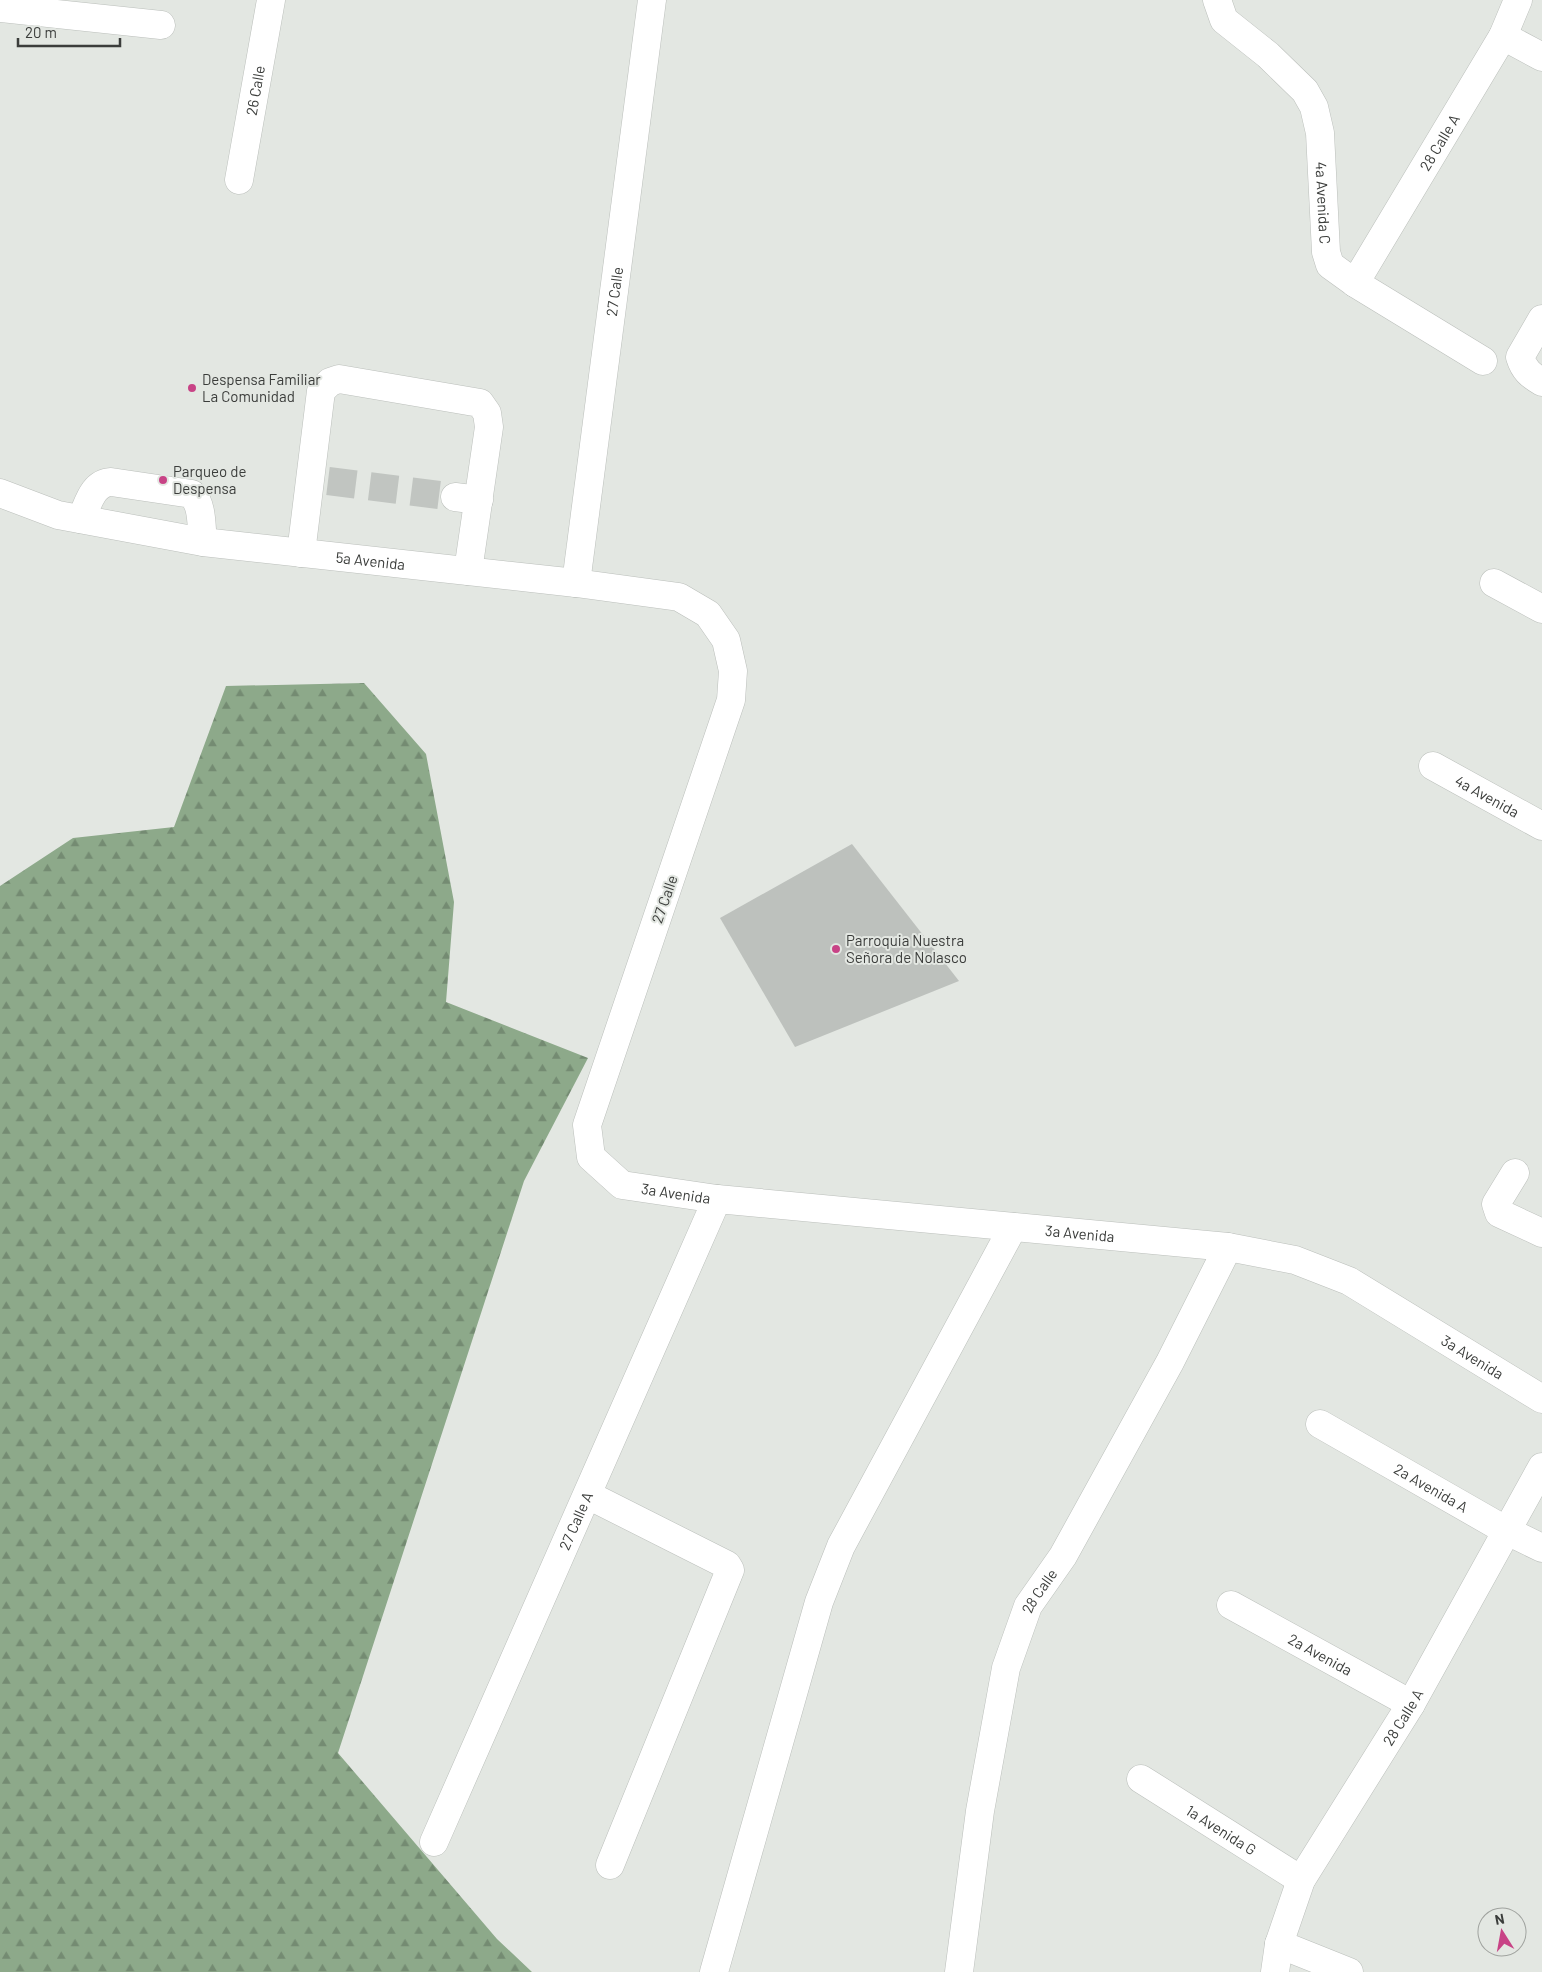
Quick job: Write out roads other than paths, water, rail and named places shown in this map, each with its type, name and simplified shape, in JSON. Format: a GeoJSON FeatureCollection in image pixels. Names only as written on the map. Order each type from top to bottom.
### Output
{"type":"FeatureCollection","features":[{"type":"Feature","properties":{"kind":"street","name":"26 Calle"},"geometry":{"type":"LineString","coordinates":[[239,180],[271,0]]}},
{"type":"Feature","properties":{"kind":"street","name":"27 Calle"},"geometry":{"type":"LineString","coordinates":[[576,582],[652,0]]}},
{"type":"Feature","properties":{"kind":"street","name":"28 Calle A"},"geometry":{"type":"LineString","coordinates":[[1355,283],[1503,36],[1518,0]]}},
{"type":"Feature","properties":{"kind":"street","name":"4a Avenida C"},"geometry":{"type":"LineString","coordinates":[[1223,6],[1268,55],[1305,91],[1314,107],[1320,133],[1326,252],[1330,266],[1483,361]]}},
{"type":"Feature","properties":{"kind":"street"},"geometry":{"type":"LineString","coordinates":[[0,8],[161,25]]}},
{"type":"Feature","properties":{"kind":"street"},"geometry":{"type":"LineString","coordinates":[[1503,36],[1542,57]]}},
{"type":"Feature","properties":{"kind":"street"},"geometry":{"type":"LineString","coordinates":[[1533,374],[1520,357],[1542,319]]}},
{"type":"Feature","properties":{"kind":"street"},"geometry":{"type":"LineString","coordinates":[[301,553],[319,480],[321,391],[330,382],[339,379],[480,403],[486,413],[489,427],[467,498],[468,571]]}},
{"type":"Feature","properties":{"kind":"street"},"geometry":{"type":"LineString","coordinates":[[80,519],[96,487],[103,482],[192,494],[197,499],[199,507],[203,542]]}},
{"type":"Feature","properties":{"kind":"street","name":"5a Avenida"},"geometry":{"type":"LineString","coordinates":[[0,493],[58,515],[203,542],[576,582],[679,597],[708,614],[726,640]]}},
{"type":"Feature","properties":{"kind":"street"},"geometry":{"type":"LineString","coordinates":[[1494,583],[1542,609]]}},
{"type":"Feature","properties":{"kind":"street","name":"27 Calle"},"geometry":{"type":"LineString","coordinates":[[591,1157],[587,1124],[731,700],[734,671],[726,640]]}},
{"type":"Feature","properties":{"kind":"street","name":"4a Avenida"},"geometry":{"type":"LineString","coordinates":[[1433,766],[1542,826]]}},
{"type":"Feature","properties":{"kind":"street","name":"3a Avenida"},"geometry":{"type":"LineString","coordinates":[[591,1157],[622,1185],[717,1200],[1228,1246],[1295,1260],[1349,1281],[1542,1399]]}},
{"type":"Feature","properties":{"kind":"street"},"geometry":{"type":"LineString","coordinates":[[1515,1173],[1496,1204],[1499,1213],[1542,1233]]}},
{"type":"Feature","properties":{"kind":"street","name":"27 Calle A"},"geometry":{"type":"LineString","coordinates":[[434,1842],[717,1200]]}},
{"type":"Feature","properties":{"kind":"street"},"geometry":{"type":"LineString","coordinates":[[714,1972],[819,1602],[841,1546],[1013,1227]]}},
{"type":"Feature","properties":{"kind":"street","name":"28 Calle"},"geometry":{"type":"LineString","coordinates":[[959,1972],[980,1811],[1006,1668],[1028,1606],[1063,1556],[1170,1362],[1228,1246]]}},
{"type":"Feature","properties":{"kind":"street","name":"2a Avenida A"},"geometry":{"type":"LineString","coordinates":[[1320,1424],[1508,1531],[1542,1548]]}},
{"type":"Feature","properties":{"kind":"street","name":"28 Calle A"},"geometry":{"type":"LineString","coordinates":[[1275,1972],[1279,1944],[1301,1880],[1411,1704],[1542,1467]]}},
{"type":"Feature","properties":{"kind":"street"},"geometry":{"type":"LineString","coordinates":[[588,1495],[727,1566],[730,1570],[610,1865]]}},
{"type":"Feature","properties":{"kind":"street","name":"2a Avenida"},"geometry":{"type":"LineString","coordinates":[[1231,1605],[1411,1704]]}},
{"type":"Feature","properties":{"kind":"street","name":"1a Avenida G"},"geometry":{"type":"LineString","coordinates":[[1141,1779],[1301,1880]]}},
{"type":"Feature","properties":{"kind":"street"},"geometry":{"type":"LineString","coordinates":[[1279,1944],[1349,1972]]}},
{"type":"Feature","properties":{"kind":"tunnel"},"geometry":{"type":"LineString","coordinates":[[328,481],[455,497]]}},
{"type":"Feature","properties":{"kind":"place","name":"Despensa Familiar La Comunidad"},"geometry":{"type":"Point","coordinates":[192,388]}},
{"type":"Feature","properties":{"kind":"place","name":"Parqueo de Despensa"},"geometry":{"type":"Point","coordinates":[163,480]}},
{"type":"Feature","properties":{"kind":"place","name":"Parroquia Nuestra Señora de Nolasco"},"geometry":{"type":"Point","coordinates":[836,949]}}]}
